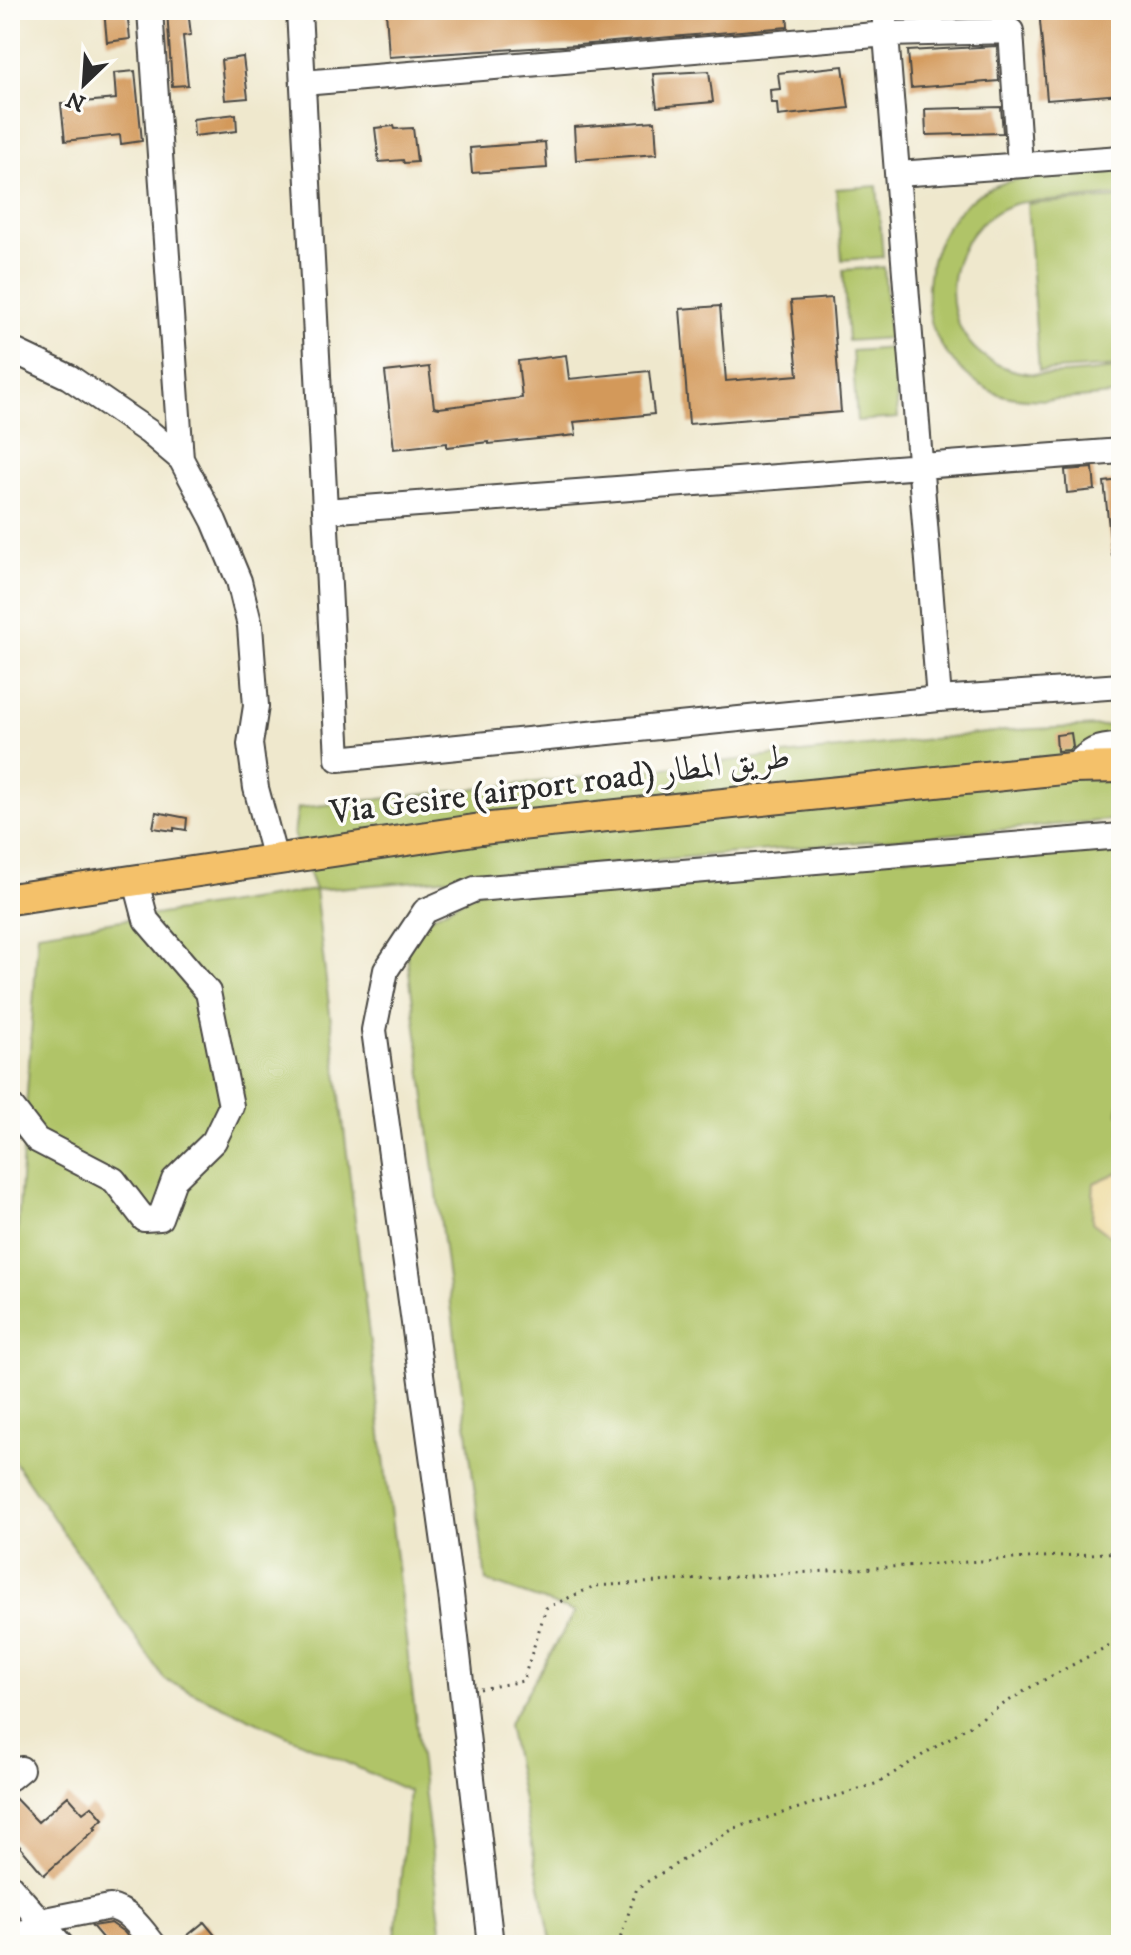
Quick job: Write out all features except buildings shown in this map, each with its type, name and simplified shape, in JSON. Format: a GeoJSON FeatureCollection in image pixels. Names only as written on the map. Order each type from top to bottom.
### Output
{"type":"FeatureCollection","features":[{"type":"Feature","properties":{"kind":"main road","name":"Via Gesire (airport road) طريق المطار"},"geometry":{"type":"LineString","coordinates":[[10,899],[481,829],[1072,768],[1121,767]]}},
{"type":"Feature","properties":{"kind":"street"},"geometry":{"type":"LineString","coordinates":[[150,10],[181,459]]}},
{"type":"Feature","properties":{"kind":"street"},"geometry":{"type":"LineString","coordinates":[[299,10],[338,759],[939,699],[1121,686]]}},
{"type":"Feature","properties":{"kind":"street"},"geometry":{"type":"LineString","coordinates":[[303,83],[886,22],[1011,31],[1020,165]]}},
{"type":"Feature","properties":{"kind":"street"},"geometry":{"type":"LineString","coordinates":[[886,22],[939,699]]}},
{"type":"Feature","properties":{"kind":"street"},"geometry":{"type":"LineString","coordinates":[[898,174],[1121,158]]}},
{"type":"Feature","properties":{"kind":"street"},"geometry":{"type":"LineString","coordinates":[[10,349],[69,377],[149,432],[181,459],[214,521],[239,581],[250,626],[256,706],[250,744],[256,788],[275,859]]}},
{"type":"Feature","properties":{"kind":"street"},"geometry":{"type":"LineString","coordinates":[[325,511],[1121,451]]}},
{"type":"Feature","properties":{"kind":"street"},"geometry":{"type":"LineString","coordinates":[[1072,768],[1091,750],[1121,746]]}},
{"type":"Feature","properties":{"kind":"street"},"geometry":{"type":"LineString","coordinates":[[491,1945],[462,1693],[374,1030],[386,970],[425,911],[475,889],[1121,836]]}},
{"type":"Feature","properties":{"kind":"street"},"geometry":{"type":"LineString","coordinates":[[10,1105],[37,1140],[114,1180],[144,1219],[160,1218],[174,1180],[214,1141],[231,1106],[208,992],[146,920],[136,882]]}},
{"type":"Feature","properties":{"kind":"street"},"geometry":{"type":"LineString","coordinates":[[10,1886],[61,1945]]}},
{"type":"Feature","properties":{"kind":"street"},"geometry":{"type":"LineString","coordinates":[[12,1945],[40,1921],[110,1907],[130,1917],[154,1945]]}},
{"type":"Feature","properties":{"kind":"path"},"geometry":{"type":"LineString","coordinates":[[462,1693],[523,1681],[546,1608],[595,1586],[1121,1552]]}},
{"type":"Feature","properties":{"kind":"path"},"geometry":{"type":"LineString","coordinates":[[618,1945],[637,1888],[735,1828],[878,1783],[1031,1687],[1121,1639]]}},
{"type":"Feature","properties":{"kind":"green space"},"geometry":{"type":"Polygon","coordinates":[[[1121,171],[1121,195],[1022,202],[992,215],[973,233],[959,255],[953,280],[953,306],[961,330],[977,351],[1001,366],[1044,375],[1121,369],[1121,394],[1035,400],[1002,395],[980,385],[955,364],[933,328],[928,286],[937,245],[947,226],[976,196],[1010,181],[1041,175],[1121,171]]]}},
{"type":"Feature","properties":{"kind":"green space"},"geometry":{"type":"Polygon","coordinates":[[[877,186],[883,257],[842,260],[836,189],[877,186]]]}},
{"type":"Feature","properties":{"kind":"green space"},"geometry":{"type":"Polygon","coordinates":[[[1121,198],[1121,366],[1039,371],[1027,204],[1121,198]]]}},
{"type":"Feature","properties":{"kind":"green space"},"geometry":{"type":"Polygon","coordinates":[[[884,267],[889,338],[848,341],[843,270],[884,267]]]}},
{"type":"Feature","properties":{"kind":"green space"},"geometry":{"type":"Polygon","coordinates":[[[893,348],[898,418],[857,421],[852,351],[893,348]]]}},
{"type":"Feature","properties":{"kind":"green space"},"geometry":{"type":"Polygon","coordinates":[[[1121,725],[1121,819],[315,890],[294,834],[298,808],[1013,730],[1121,725]]]}},
{"type":"Feature","properties":{"kind":"green space"},"geometry":{"type":"Polygon","coordinates":[[[1121,842],[1121,1093],[1118,1114],[1121,1117],[1121,1171],[1094,1183],[1092,1221],[1121,1244],[1121,1945],[552,1945],[508,1725],[575,1612],[486,1581],[404,932],[486,887],[1121,842]]]}},
{"type":"Feature","properties":{"kind":"green space"},"geometry":{"type":"Polygon","coordinates":[[[315,890],[443,1945],[388,1945],[395,1939],[409,1791],[165,1680],[10,1455],[10,1340],[38,933],[315,890]]]}},
{"type":"Feature","properties":{"kind":"sand"},"geometry":{"type":"Polygon","coordinates":[[[1121,1171],[1121,1244],[1092,1222],[1094,1183],[1121,1171]]]}}]}
